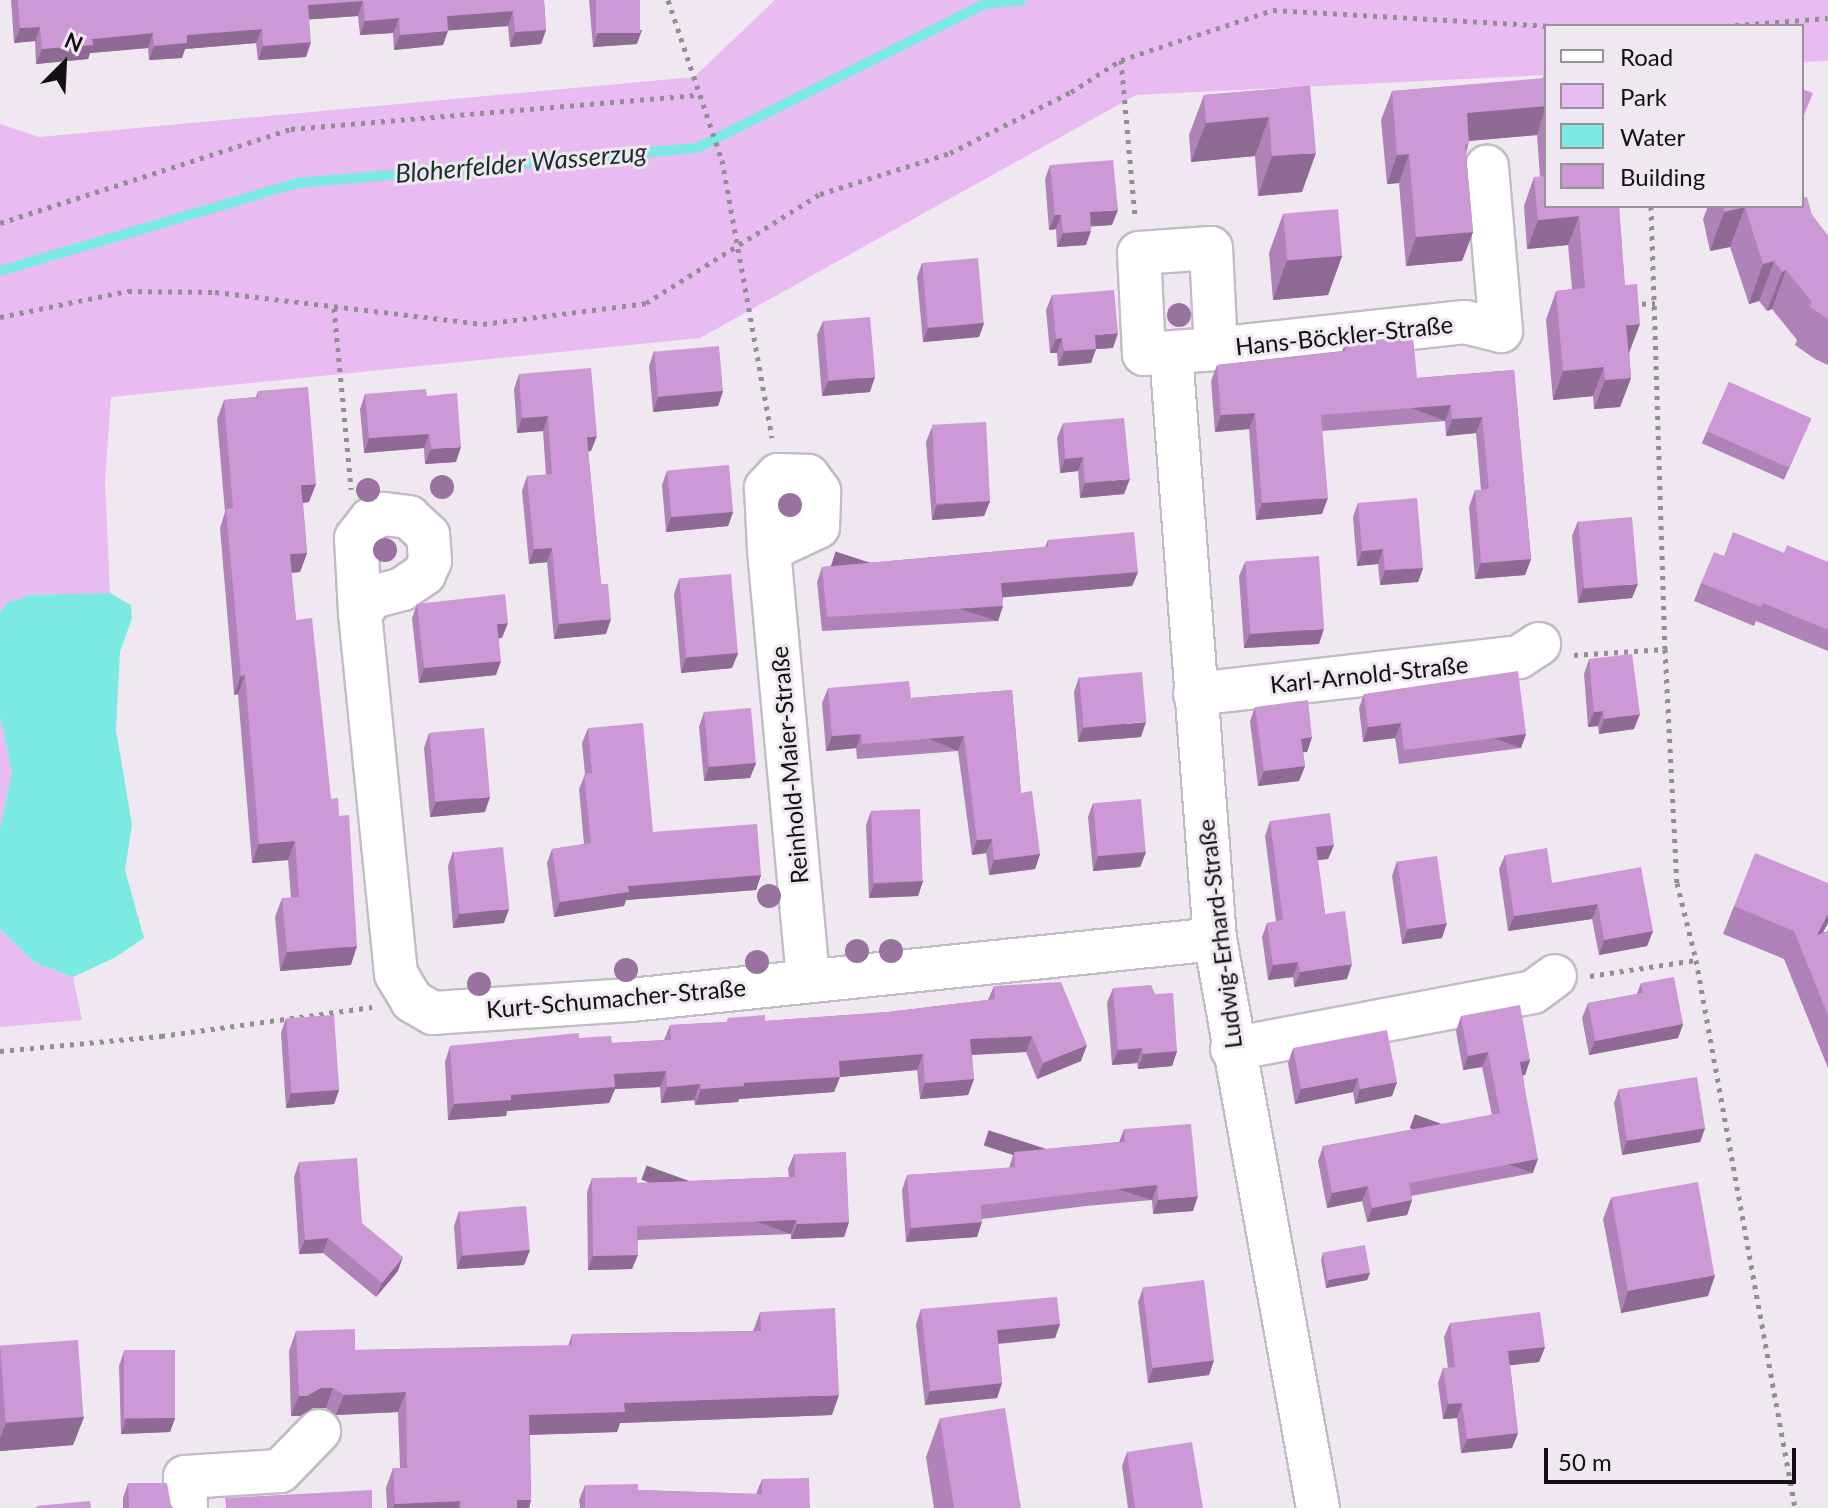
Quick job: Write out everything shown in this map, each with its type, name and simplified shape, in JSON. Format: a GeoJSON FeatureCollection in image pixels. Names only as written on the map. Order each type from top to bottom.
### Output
{"type":"FeatureCollection","features":[{"type":"Feature","properties":{"kind":"street","name":"Hans-Böckler-Straße"},"geometry":{"type":"LineString","coordinates":[[1216,349],[1465,322],[1501,331],[1487,167]]}},
{"type":"Feature","properties":{"kind":"street"},"geometry":{"type":"LineString","coordinates":[[1211,248],[1216,349],[1144,354],[1139,253],[1211,248]]}},
{"type":"Feature","properties":{"kind":"street","name":"Ludwig-Erhard-Straße"},"geometry":{"type":"LineString","coordinates":[[1171,353],[1215,939],[1232,1049],[1318,1508]]}},
{"type":"Feature","properties":{"kind":"street","name":"Reinhold-Maier-Straße"},"geometry":{"type":"LineString","coordinates":[[778,475],[766,488],[769,550],[808,981]]}},
{"type":"Feature","properties":{"kind":"street"},"geometry":{"type":"LineString","coordinates":[[360,613],[373,597],[415,583],[430,561],[431,548],[420,524],[396,513],[371,519],[356,538],[360,613],[396,974],[412,1001]]}},
{"type":"Feature","properties":{"kind":"street","name":"Karl-Arnold-Straße"},"geometry":{"type":"LineString","coordinates":[[1195,694],[1519,657],[1539,644]]}},
{"type":"Feature","properties":{"kind":"street","name":"Kurt-Schumacher-Straße"},"geometry":{"type":"LineString","coordinates":[[412,1001],[433,1013],[631,1000],[1215,939]]}},
{"type":"Feature","properties":{"kind":"street"},"geometry":{"type":"LineString","coordinates":[[1232,1049],[1533,992],[1555,976]]}},
{"type":"Feature","properties":{"kind":"street"},"geometry":{"type":"LineString","coordinates":[[186,1508],[185,1477],[280,1471],[319,1431]]}},
{"type":"Feature","properties":{"kind":"path"},"geometry":{"type":"LineString","coordinates":[[668,0],[722,160],[778,475]]}},
{"type":"Feature","properties":{"kind":"path"},"geometry":{"type":"LineString","coordinates":[[0,317],[128,291],[215,292],[483,324],[646,303],[737,249],[820,194],[950,153],[1071,92],[1121,60],[1273,10],[1544,25]]}},
{"type":"Feature","properties":{"kind":"path"},"geometry":{"type":"LineString","coordinates":[[1751,24],[1828,18]]}},
{"type":"Feature","properties":{"kind":"path"},"geometry":{"type":"LineString","coordinates":[[1121,60],[1139,253]]}},
{"type":"Feature","properties":{"kind":"path"},"geometry":{"type":"LineString","coordinates":[[0,223],[291,129],[700,95]]}},
{"type":"Feature","properties":{"kind":"path"},"geometry":{"type":"LineString","coordinates":[[1651,208],[1665,649],[1677,883],[1696,960],[1795,1508]]}},
{"type":"Feature","properties":{"kind":"path"},"geometry":{"type":"LineString","coordinates":[[1626,305],[1655,303]]}},
{"type":"Feature","properties":{"kind":"path"},"geometry":{"type":"LineString","coordinates":[[334,308],[356,538]]}},
{"type":"Feature","properties":{"kind":"path"},"geometry":{"type":"LineString","coordinates":[[1539,644],[1555,656],[1665,649]]}},
{"type":"Feature","properties":{"kind":"path"},"geometry":{"type":"LineString","coordinates":[[1555,976],[1571,979],[1696,960]]}},
{"type":"Feature","properties":{"kind":"path"},"geometry":{"type":"LineString","coordinates":[[0,1051],[161,1036],[412,1001]]}},
{"type":"Feature","properties":{"kind":"green space"},"geometry":{"type":"Polygon","coordinates":[[[775,0],[1828,0],[1828,61],[1804,62],[1804,24],[1544,24],[1544,75],[1136,95],[700,338],[111,397],[105,481],[110,593],[31,595],[7,603],[0,613],[0,124],[39,137],[694,77],[775,0]]]}},
{"type":"Feature","properties":{"kind":"green space"},"geometry":{"type":"Polygon","coordinates":[[[0,716],[12,772],[0,828],[0,716]]]}},
{"type":"Feature","properties":{"kind":"green space"},"geometry":{"type":"Polygon","coordinates":[[[0,929],[34,962],[73,977],[82,1020],[0,1027],[0,929]]]}},
{"type":"Feature","properties":{"kind":"water"},"geometry":{"type":"Polygon","coordinates":[[[110,593],[131,605],[132,618],[120,652],[116,730],[132,825],[125,870],[144,938],[116,957],[73,977],[34,962],[0,929],[0,828],[12,772],[0,716],[0,613],[7,603],[31,595],[110,593]]]}},
{"type":"Feature","properties":{"kind":"building"},"geometry":{"type":"Polygon","coordinates":[[[18,0],[544,0],[546,30],[515,32],[513,11],[447,16],[448,31],[400,35],[399,18],[365,21],[363,1],[308,5],[311,42],[263,46],[262,29],[187,35],[187,43],[154,46],[153,33],[92,39],[93,45],[42,49],[40,27],[20,28],[18,0]]]}},
{"type":"Feature","properties":{"kind":"building"},"geometry":{"type":"Polygon","coordinates":[[[596,0],[640,0],[640,33],[596,33],[596,0]]]}},
{"type":"Feature","properties":{"kind":"building"},"geometry":{"type":"Polygon","coordinates":[[[1544,78],[1544,106],[1467,113],[1469,144],[1465,144],[1473,232],[1416,237],[1409,154],[1397,155],[1392,91],[1544,78]]]}},
{"type":"Feature","properties":{"kind":"building"},"geometry":{"type":"Polygon","coordinates":[[[1310,86],[1316,153],[1272,156],[1269,117],[1206,123],[1204,95],[1310,86]]]}},
{"type":"Feature","properties":{"kind":"building"},"geometry":{"type":"Polygon","coordinates":[[[1804,90],[1813,93],[1804,115],[1804,90]]]}},
{"type":"Feature","properties":{"kind":"building"},"geometry":{"type":"Polygon","coordinates":[[[1113,160],[1118,210],[1090,212],[1091,231],[1063,233],[1061,215],[1055,215],[1050,165],[1113,160]]]}},
{"type":"Feature","properties":{"kind":"building"},"geometry":{"type":"Polygon","coordinates":[[[1544,176],[1544,208],[1619,208],[1625,285],[1637,284],[1640,324],[1626,325],[1631,378],[1605,380],[1604,367],[1563,371],[1556,291],[1585,288],[1579,216],[1538,220],[1534,177],[1544,176]]]}},
{"type":"Feature","properties":{"kind":"building"},"geometry":{"type":"Polygon","coordinates":[[[1807,197],[1812,215],[1828,236],[1828,319],[1809,306],[1812,302],[1786,270],[1782,272],[1774,261],[1763,264],[1745,208],[1804,208],[1804,198],[1807,197]]]}},
{"type":"Feature","properties":{"kind":"building"},"geometry":{"type":"Polygon","coordinates":[[[1338,209],[1342,256],[1287,261],[1283,214],[1338,209]]]}},
{"type":"Feature","properties":{"kind":"building"},"geometry":{"type":"Polygon","coordinates":[[[978,258],[984,323],[928,328],[922,263],[978,258]]]}},
{"type":"Feature","properties":{"kind":"building"},"geometry":{"type":"Polygon","coordinates":[[[1114,290],[1118,333],[1095,335],[1096,349],[1064,351],[1062,338],[1056,339],[1052,295],[1114,290]]]}},
{"type":"Feature","properties":{"kind":"building"},"geometry":{"type":"Polygon","coordinates":[[[870,317],[875,377],[828,381],[823,321],[870,317]]]}},
{"type":"Feature","properties":{"kind":"building"},"geometry":{"type":"Polygon","coordinates":[[[1413,336],[1417,378],[1514,370],[1531,559],[1481,563],[1475,490],[1489,489],[1482,417],[1452,419],[1451,405],[1321,415],[1328,498],[1262,503],[1255,413],[1221,415],[1217,365],[1346,351],[1345,343],[1413,336]]]}},
{"type":"Feature","properties":{"kind":"building"},"geometry":{"type":"Polygon","coordinates":[[[719,346],[723,391],[658,396],[654,352],[719,346]]]}},
{"type":"Feature","properties":{"kind":"building"},"geometry":{"type":"Polygon","coordinates":[[[591,368],[597,436],[587,437],[601,584],[608,584],[611,619],[559,624],[552,548],[534,549],[527,476],[552,474],[548,416],[522,418],[519,374],[591,368]]]}},
{"type":"Feature","properties":{"kind":"building"},"geometry":{"type":"Polygon","coordinates":[[[1729,382],[1811,419],[1789,468],[1707,431],[1729,382]]]}},
{"type":"Feature","properties":{"kind":"building"},"geometry":{"type":"Polygon","coordinates":[[[308,387],[316,484],[301,485],[307,553],[290,554],[296,620],[312,618],[331,799],[338,798],[339,816],[349,815],[357,946],[287,952],[282,898],[299,897],[295,841],[259,844],[245,675],[241,676],[226,509],[233,508],[224,400],[258,397],[258,391],[308,387]]]}},
{"type":"Feature","properties":{"kind":"building"},"geometry":{"type":"Polygon","coordinates":[[[426,389],[427,396],[457,393],[461,447],[431,449],[429,434],[369,438],[365,394],[426,389]]]}},
{"type":"Feature","properties":{"kind":"building"},"geometry":{"type":"Polygon","coordinates":[[[1124,418],[1130,479],[1085,483],[1083,457],[1065,459],[1063,423],[1124,418]]]}},
{"type":"Feature","properties":{"kind":"building"},"geometry":{"type":"Polygon","coordinates":[[[986,422],[990,501],[936,504],[932,425],[986,422]]]}},
{"type":"Feature","properties":{"kind":"building"},"geometry":{"type":"Polygon","coordinates":[[[729,465],[733,512],[671,517],[667,470],[729,465]]]}},
{"type":"Feature","properties":{"kind":"building"},"geometry":{"type":"Polygon","coordinates":[[[1417,498],[1423,568],[1385,570],[1383,549],[1362,551],[1358,503],[1417,498]]]}},
{"type":"Feature","properties":{"kind":"building"},"geometry":{"type":"Polygon","coordinates":[[[1632,517],[1638,584],[1584,588],[1578,522],[1632,517]]]}},
{"type":"Feature","properties":{"kind":"building"},"geometry":{"type":"Polygon","coordinates":[[[1134,532],[1138,572],[1001,583],[1003,606],[827,617],[822,567],[1048,547],[1048,540],[1134,532]]]}},
{"type":"Feature","properties":{"kind":"building"},"geometry":{"type":"Polygon","coordinates":[[[1733,532],[1784,553],[1787,545],[1828,562],[1828,630],[1763,603],[1761,607],[1701,583],[1714,552],[1724,556],[1733,532]]]}},
{"type":"Feature","properties":{"kind":"building"},"geometry":{"type":"Polygon","coordinates":[[[1319,556],[1324,629],[1250,634],[1245,561],[1319,556]]]}},
{"type":"Feature","properties":{"kind":"building"},"geometry":{"type":"Polygon","coordinates":[[[731,574],[738,653],[686,657],[679,579],[731,574]]]}},
{"type":"Feature","properties":{"kind":"building"},"geometry":{"type":"Polygon","coordinates":[[[505,594],[508,623],[497,624],[501,661],[424,668],[417,604],[505,594]]]}},
{"type":"Feature","properties":{"kind":"building"},"geometry":{"type":"Polygon","coordinates":[[[1632,654],[1640,714],[1604,719],[1603,711],[1594,712],[1589,659],[1632,654]]]}},
{"type":"Feature","properties":{"kind":"building"},"geometry":{"type":"Polygon","coordinates":[[[1518,671],[1526,734],[1404,750],[1401,723],[1368,727],[1364,694],[1518,671]]]}},
{"type":"Feature","properties":{"kind":"building"},"geometry":{"type":"Polygon","coordinates":[[[1142,672],[1146,722],[1084,727],[1079,677],[1142,672]]]}},
{"type":"Feature","properties":{"kind":"building"},"geometry":{"type":"Polygon","coordinates":[[[909,681],[911,698],[1012,690],[1021,793],[1032,791],[1040,854],[994,860],[992,839],[977,840],[964,736],[862,744],[861,734],[832,736],[828,688],[909,681]]]}},
{"type":"Feature","properties":{"kind":"building"},"geometry":{"type":"Polygon","coordinates":[[[1308,700],[1312,737],[1301,739],[1305,766],[1264,771],[1255,707],[1308,700]]]}},
{"type":"Feature","properties":{"kind":"building"},"geometry":{"type":"Polygon","coordinates":[[[751,708],[756,763],[709,767],[704,712],[751,708]]]}},
{"type":"Feature","properties":{"kind":"building"},"geometry":{"type":"Polygon","coordinates":[[[643,723],[653,832],[757,824],[761,875],[628,886],[629,892],[560,902],[552,849],[591,843],[584,774],[592,773],[588,728],[643,723]]]}},
{"type":"Feature","properties":{"kind":"building"},"geometry":{"type":"Polygon","coordinates":[[[484,728],[490,797],[435,802],[429,733],[484,728]]]}},
{"type":"Feature","properties":{"kind":"building"},"geometry":{"type":"Polygon","coordinates":[[[1141,799],[1146,852],[1098,856],[1093,803],[1141,799]]]}},
{"type":"Feature","properties":{"kind":"building"},"geometry":{"type":"Polygon","coordinates":[[[920,809],[923,881],[874,883],[871,811],[920,809]]]}},
{"type":"Feature","properties":{"kind":"building"},"geometry":{"type":"Polygon","coordinates":[[[1330,813],[1334,845],[1316,847],[1325,914],[1345,911],[1352,964],[1300,972],[1298,962],[1273,965],[1267,923],[1283,920],[1270,821],[1330,813]]]}},
{"type":"Feature","properties":{"kind":"building"},"geometry":{"type":"Polygon","coordinates":[[[503,847],[509,909],[460,914],[453,852],[503,847]]]}},
{"type":"Feature","properties":{"kind":"building"},"geometry":{"type":"Polygon","coordinates":[[[1547,848],[1552,883],[1641,867],[1653,931],[1604,940],[1598,904],[1514,916],[1505,855],[1547,848]]]}},
{"type":"Feature","properties":{"kind":"building"},"geometry":{"type":"Polygon","coordinates":[[[1755,853],[1828,883],[1828,914],[1817,935],[1828,931],[1828,1015],[1794,931],[1734,906],[1755,853]]]}},
{"type":"Feature","properties":{"kind":"building"},"geometry":{"type":"Polygon","coordinates":[[[1437,856],[1446,923],[1407,929],[1397,862],[1437,856]]]}},
{"type":"Feature","properties":{"kind":"building"},"geometry":{"type":"Polygon","coordinates":[[[1674,977],[1683,1024],[1595,1041],[1588,1003],[1643,993],[1641,983],[1674,977]]]}},
{"type":"Feature","properties":{"kind":"building"},"geometry":{"type":"Polygon","coordinates":[[[1061,982],[1087,1045],[1043,1063],[1032,1036],[970,1039],[974,1079],[925,1083],[923,1054],[839,1061],[840,1077],[701,1089],[700,1084],[667,1087],[666,1071],[614,1074],[615,1087],[511,1095],[511,1100],[454,1104],[450,1046],[579,1033],[579,1038],[611,1036],[612,1043],[671,1040],[670,1025],[728,1022],[728,1018],[765,1015],[765,1021],[888,1012],[995,999],[994,986],[1061,982]]]}},
{"type":"Feature","properties":{"kind":"building"},"geometry":{"type":"Polygon","coordinates":[[[1151,985],[1155,994],[1173,993],[1177,1051],[1143,1054],[1142,1048],[1118,1050],[1113,988],[1151,985]]]}},
{"type":"Feature","properties":{"kind":"building"},"geometry":{"type":"Polygon","coordinates":[[[1520,1005],[1530,1060],[1520,1062],[1538,1159],[1409,1183],[1412,1200],[1372,1208],[1368,1186],[1332,1193],[1323,1146],[1500,1113],[1488,1052],[1468,1056],[1461,1016],[1520,1005]]]}},
{"type":"Feature","properties":{"kind":"building"},"geometry":{"type":"Polygon","coordinates":[[[334,1015],[339,1090],[291,1093],[286,1018],[334,1015]]]}},
{"type":"Feature","properties":{"kind":"building"},"geometry":{"type":"Polygon","coordinates":[[[1387,1030],[1397,1082],[1360,1089],[1358,1078],[1301,1089],[1293,1048],[1387,1030]]]}},
{"type":"Feature","properties":{"kind":"building"},"geometry":{"type":"Polygon","coordinates":[[[1697,1077],[1705,1128],[1627,1141],[1619,1089],[1697,1077]]]}},
{"type":"Feature","properties":{"kind":"building"},"geometry":{"type":"Polygon","coordinates":[[[1191,1124],[1198,1196],[1158,1200],[1157,1185],[1091,1192],[981,1205],[982,1222],[911,1228],[907,1175],[1015,1167],[1014,1152],[1125,1142],[1124,1129],[1191,1124]]]}},
{"type":"Feature","properties":{"kind":"building"},"geometry":{"type":"Polygon","coordinates":[[[846,1152],[849,1222],[797,1224],[796,1220],[637,1226],[638,1255],[593,1256],[592,1178],[637,1177],[637,1183],[795,1177],[794,1154],[846,1152]]]}},
{"type":"Feature","properties":{"kind":"building"},"geometry":{"type":"Polygon","coordinates":[[[357,1158],[362,1223],[403,1257],[382,1283],[328,1238],[305,1240],[299,1162],[357,1158]]]}},
{"type":"Feature","properties":{"kind":"building"},"geometry":{"type":"Polygon","coordinates":[[[1698,1182],[1714,1276],[1628,1291],[1611,1197],[1698,1182]]]}},
{"type":"Feature","properties":{"kind":"building"},"geometry":{"type":"Polygon","coordinates":[[[526,1206],[530,1250],[463,1256],[459,1212],[526,1206]]]}},
{"type":"Feature","properties":{"kind":"building"},"geometry":{"type":"Polygon","coordinates":[[[1365,1245],[1370,1273],[1328,1280],[1323,1252],[1365,1245]]]}},
{"type":"Feature","properties":{"kind":"building"},"geometry":{"type":"Polygon","coordinates":[[[1204,1280],[1214,1360],[1152,1368],[1142,1288],[1204,1280]]]}},
{"type":"Feature","properties":{"kind":"building"},"geometry":{"type":"Polygon","coordinates":[[[1057,1297],[1060,1324],[997,1330],[1002,1383],[930,1391],[921,1309],[1057,1297]]]}},
{"type":"Feature","properties":{"kind":"building"},"geometry":{"type":"Polygon","coordinates":[[[835,1308],[839,1395],[624,1403],[625,1412],[529,1415],[531,1500],[517,1500],[517,1508],[461,1508],[460,1501],[395,1504],[393,1468],[407,1468],[406,1392],[344,1395],[333,1388],[321,1388],[307,1396],[299,1396],[296,1331],[355,1329],[355,1350],[572,1345],[572,1334],[761,1331],[760,1312],[835,1308]]]}},
{"type":"Feature","properties":{"kind":"building"},"geometry":{"type":"Polygon","coordinates":[[[1540,1312],[1545,1347],[1508,1351],[1518,1433],[1467,1439],[1462,1403],[1448,1404],[1443,1368],[1455,1367],[1450,1323],[1540,1312]]]}},
{"type":"Feature","properties":{"kind":"building"},"geometry":{"type":"Polygon","coordinates":[[[78,1340],[83,1417],[6,1422],[0,1345],[78,1340]]]}},
{"type":"Feature","properties":{"kind":"building"},"geometry":{"type":"Polygon","coordinates":[[[124,1350],[175,1350],[175,1418],[124,1418],[124,1350]]]}},
{"type":"Feature","properties":{"kind":"building"},"geometry":{"type":"Polygon","coordinates":[[[1005,1408],[1021,1508],[954,1508],[940,1418],[1005,1408]]]}},
{"type":"Feature","properties":{"kind":"building"},"geometry":{"type":"Polygon","coordinates":[[[1192,1442],[1203,1508],[1135,1508],[1127,1452],[1192,1442]]]}},
{"type":"Feature","properties":{"kind":"building"},"geometry":{"type":"Polygon","coordinates":[[[809,1478],[810,1508],[585,1508],[585,1485],[638,1484],[638,1490],[762,1494],[762,1479],[809,1478]]]}},
{"type":"Feature","properties":{"kind":"building"},"geometry":{"type":"Polygon","coordinates":[[[128,1483],[167,1483],[173,1508],[129,1508],[128,1483]]]}},
{"type":"Feature","properties":{"kind":"building"},"geometry":{"type":"Polygon","coordinates":[[[372,1490],[372,1508],[226,1508],[225,1498],[372,1490]]]}},
{"type":"Feature","properties":{"kind":"building"},"geometry":{"type":"Polygon","coordinates":[[[90,1501],[91,1508],[36,1506],[90,1501]]]}},
{"type":"Feature","properties":{"kind":"waterway","name":"Bloherfelder Wasserzug"},"geometry":{"type":"LineString","coordinates":[[0,271],[298,183],[697,148],[985,4],[1021,0]]}}]}
